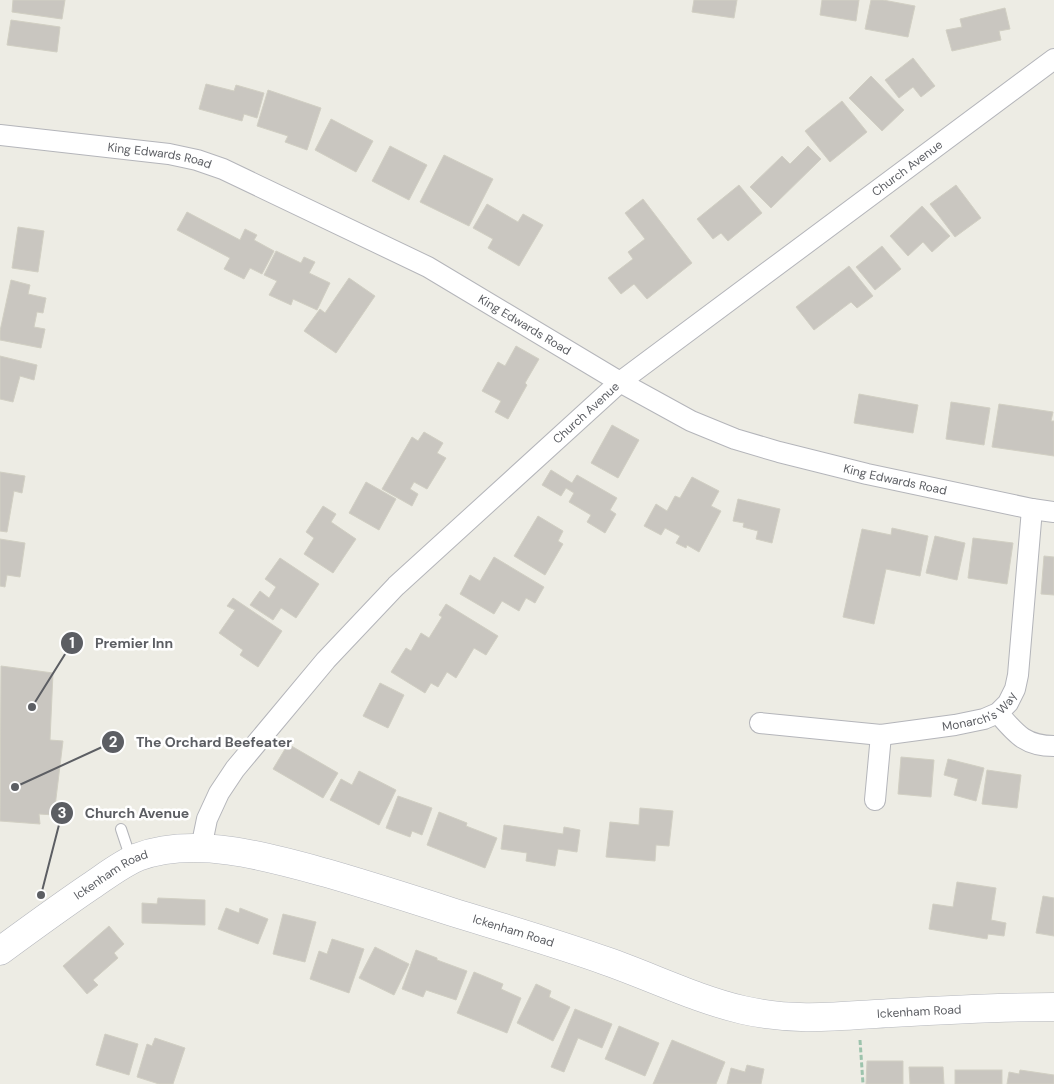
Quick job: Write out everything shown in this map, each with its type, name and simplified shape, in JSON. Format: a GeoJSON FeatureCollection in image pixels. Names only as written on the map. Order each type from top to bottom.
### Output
{"type":"FeatureCollection","features":[{"type":"Feature","properties":{"kind":"main road","name":"Ickenham Road"},"geometry":{"type":"LineString","coordinates":[[0,951],[76,896],[131,860],[182,848],[201,848],[293,864],[363,884],[603,959],[711,1001],[741,1010],[777,1017],[812,1019],[993,1008],[1054,1007]]}},
{"type":"Feature","properties":{"kind":"street","name":"Church Avenue"},"geometry":{"type":"LineString","coordinates":[[201,848],[207,819],[219,793],[235,769],[326,660],[396,586],[620,382],[1054,59]]}},
{"type":"Feature","properties":{"kind":"street","name":"King Edwards Road"},"geometry":{"type":"LineString","coordinates":[[0,135],[169,154],[197,160],[222,169],[428,268],[620,382],[691,421],[779,452],[867,474],[1054,512]]}},
{"type":"Feature","properties":{"kind":"street","name":"Monarch's Way"},"geometry":{"type":"LineString","coordinates":[[760,723],[881,735],[955,725],[998,713],[1008,703],[1015,689],[1018,674],[1032,509]]}},
{"type":"Feature","properties":{"kind":"street"},"geometry":{"type":"LineString","coordinates":[[998,713],[1015,733],[1027,742],[1041,746],[1054,746]]}},
{"type":"Feature","properties":{"kind":"street"},"geometry":{"type":"LineString","coordinates":[[875,800],[881,735]]}},
{"type":"Feature","properties":{"kind":"lane"},"geometry":{"type":"LineString","coordinates":[[121,829],[131,860]]}},
{"type":"Feature","properties":{"kind":"path"},"geometry":{"type":"LineString","coordinates":[[858,1015],[863,1084]]}},
{"type":"Feature","properties":{"kind":"building"},"geometry":{"type":"Polygon","coordinates":[[[13,0],[65,0],[62,19],[12,12],[13,0]]]}},
{"type":"Feature","properties":{"kind":"building"},"geometry":{"type":"Polygon","coordinates":[[[694,0],[737,0],[734,18],[692,12],[694,0]]]}},
{"type":"Feature","properties":{"kind":"building"},"geometry":{"type":"Polygon","coordinates":[[[822,0],[859,0],[856,21],[820,15],[822,0]]]}},
{"type":"Feature","properties":{"kind":"building"},"geometry":{"type":"Polygon","coordinates":[[[871,0],[883,0],[915,6],[908,37],[865,29],[871,0]]]}},
{"type":"Feature","properties":{"kind":"building"},"geometry":{"type":"Polygon","coordinates":[[[1005,8],[1010,29],[999,31],[1001,40],[952,51],[946,30],[962,27],[960,19],[1005,8]]]}},
{"type":"Feature","properties":{"kind":"building"},"geometry":{"type":"Polygon","coordinates":[[[11,20],[60,27],[57,52],[7,45],[11,20]]]}},
{"type":"Feature","properties":{"kind":"building"},"geometry":{"type":"Polygon","coordinates":[[[913,58],[935,86],[921,97],[913,87],[899,98],[885,80],[913,58]]]}},
{"type":"Feature","properties":{"kind":"building"},"geometry":{"type":"Polygon","coordinates":[[[871,76],[904,110],[882,131],[849,98],[871,76]]]}},
{"type":"Feature","properties":{"kind":"building"},"geometry":{"type":"Polygon","coordinates":[[[206,84],[234,91],[236,85],[264,93],[257,118],[244,114],[242,121],[199,109],[206,84]]]}},
{"type":"Feature","properties":{"kind":"building"},"geometry":{"type":"Polygon","coordinates":[[[268,90],[321,108],[307,150],[285,142],[288,136],[257,126],[268,90]]]}},
{"type":"Feature","properties":{"kind":"building"},"geometry":{"type":"Polygon","coordinates":[[[842,101],[867,132],[830,162],[805,131],[842,101]]]}},
{"type":"Feature","properties":{"kind":"building"},"geometry":{"type":"Polygon","coordinates":[[[331,119],[373,141],[356,172],[315,150],[331,119]]]}},
{"type":"Feature","properties":{"kind":"building"},"geometry":{"type":"Polygon","coordinates":[[[390,146],[427,165],[409,200],[372,181],[390,146]]]}},
{"type":"Feature","properties":{"kind":"building"},"geometry":{"type":"Polygon","coordinates":[[[808,146],[821,159],[771,208],[750,187],[782,156],[790,164],[808,146]]]}},
{"type":"Feature","properties":{"kind":"building"},"geometry":{"type":"Polygon","coordinates":[[[444,155],[493,179],[469,226],[420,202],[444,155]]]}},
{"type":"Feature","properties":{"kind":"building"},"geometry":{"type":"Polygon","coordinates":[[[739,185],[762,213],[728,241],[721,233],[713,239],[697,219],[739,185]]]}},
{"type":"Feature","properties":{"kind":"building"},"geometry":{"type":"Polygon","coordinates":[[[956,185],[981,218],[955,237],[930,204],[956,185]]]}},
{"type":"Feature","properties":{"kind":"building"},"geometry":{"type":"Polygon","coordinates":[[[643,199],[692,263],[647,299],[634,284],[621,294],[608,278],[633,259],[628,252],[645,239],[625,213],[643,199]]]}},
{"type":"Feature","properties":{"kind":"building"},"geometry":{"type":"Polygon","coordinates":[[[487,204],[518,222],[523,214],[543,225],[519,266],[488,248],[493,239],[473,228],[487,204]]]}},
{"type":"Feature","properties":{"kind":"building"},"geometry":{"type":"Polygon","coordinates":[[[922,206],[950,236],[932,252],[923,242],[908,256],[890,236],[922,206]]]}},
{"type":"Feature","properties":{"kind":"building"},"geometry":{"type":"Polygon","coordinates":[[[187,212],[240,240],[245,229],[257,235],[254,240],[274,251],[262,274],[250,268],[244,279],[224,269],[230,258],[177,230],[187,212]]]}},
{"type":"Feature","properties":{"kind":"building"},"geometry":{"type":"Polygon","coordinates":[[[18,227],[44,231],[38,272],[12,268],[18,227]]]}},
{"type":"Feature","properties":{"kind":"building"},"geometry":{"type":"Polygon","coordinates":[[[882,246],[901,269],[875,290],[856,267],[882,246]]]}},
{"type":"Feature","properties":{"kind":"building"},"geometry":{"type":"Polygon","coordinates":[[[276,251],[301,263],[304,257],[315,262],[309,273],[330,283],[317,310],[293,299],[291,305],[269,295],[277,281],[264,275],[276,251]]]}},
{"type":"Feature","properties":{"kind":"building"},"geometry":{"type":"Polygon","coordinates":[[[849,266],[873,296],[857,308],[851,302],[814,330],[796,307],[849,266]]]}},
{"type":"Feature","properties":{"kind":"building"},"geometry":{"type":"Polygon","coordinates":[[[349,278],[375,296],[336,353],[304,331],[320,309],[325,313],[349,278]]]}},
{"type":"Feature","properties":{"kind":"building"},"geometry":{"type":"Polygon","coordinates":[[[11,280],[30,285],[28,294],[46,298],[43,313],[37,312],[34,327],[45,329],[41,348],[0,340],[0,331],[11,280]]]}},
{"type":"Feature","properties":{"kind":"building"},"geometry":{"type":"Polygon","coordinates":[[[516,346],[539,359],[508,419],[495,412],[501,401],[482,391],[498,362],[505,366],[516,346]]]}},
{"type":"Feature","properties":{"kind":"building"},"geometry":{"type":"Polygon","coordinates":[[[0,356],[37,365],[34,380],[20,376],[13,402],[0,399],[0,356]]]}},
{"type":"Feature","properties":{"kind":"building"},"geometry":{"type":"Polygon","coordinates":[[[859,394],[918,405],[913,433],[854,423],[859,394]]]}},
{"type":"Feature","properties":{"kind":"building"},"geometry":{"type":"Polygon","coordinates":[[[951,402],[990,408],[984,445],[946,439],[951,402]]]}},
{"type":"Feature","properties":{"kind":"building"},"geometry":{"type":"Polygon","coordinates":[[[999,404],[1053,412],[1051,421],[1054,421],[1054,456],[992,447],[999,404]]]}},
{"type":"Feature","properties":{"kind":"building"},"geometry":{"type":"Polygon","coordinates":[[[612,425],[639,440],[618,478],[591,463],[612,425]]]}},
{"type":"Feature","properties":{"kind":"building"},"geometry":{"type":"Polygon","coordinates":[[[424,432],[443,443],[437,453],[446,458],[427,489],[414,482],[410,489],[418,494],[412,506],[382,489],[412,437],[418,441],[424,432]]]}},
{"type":"Feature","properties":{"kind":"building"},"geometry":{"type":"Polygon","coordinates":[[[551,470],[572,483],[577,475],[617,498],[610,510],[616,514],[605,533],[587,522],[591,515],[569,502],[574,493],[566,488],[561,496],[542,485],[551,470]]]}},
{"type":"Feature","properties":{"kind":"building"},"geometry":{"type":"Polygon","coordinates":[[[0,472],[25,476],[22,493],[14,491],[7,532],[0,531],[0,472]]]}},
{"type":"Feature","properties":{"kind":"building"},"geometry":{"type":"Polygon","coordinates":[[[692,477],[719,491],[711,506],[721,511],[699,552],[687,545],[686,548],[676,543],[680,536],[665,528],[661,535],[644,526],[656,504],[667,511],[675,496],[680,498],[692,477]]]}},
{"type":"Feature","properties":{"kind":"building"},"geometry":{"type":"Polygon","coordinates":[[[366,482],[396,499],[379,530],[349,513],[366,482]]]}},
{"type":"Feature","properties":{"kind":"building"},"geometry":{"type":"Polygon","coordinates":[[[738,499],[780,509],[772,543],[756,539],[758,531],[743,527],[744,523],[733,521],[738,499]]]}},
{"type":"Feature","properties":{"kind":"building"},"geometry":{"type":"Polygon","coordinates":[[[323,506],[336,514],[331,522],[356,539],[333,573],[304,554],[314,538],[306,532],[323,506]]]}},
{"type":"Feature","properties":{"kind":"building"},"geometry":{"type":"Polygon","coordinates":[[[538,516],[563,531],[558,541],[563,544],[545,575],[514,556],[538,516]]]}},
{"type":"Feature","properties":{"kind":"building"},"geometry":{"type":"Polygon","coordinates":[[[892,528],[928,536],[920,576],[886,569],[874,624],[843,617],[862,529],[891,535],[892,528]]]}},
{"type":"Feature","properties":{"kind":"building"},"geometry":{"type":"Polygon","coordinates":[[[935,536],[965,543],[957,580],[926,573],[935,536]]]}},
{"type":"Feature","properties":{"kind":"building"},"geometry":{"type":"Polygon","coordinates":[[[973,538],[1013,543],[1007,584],[968,578],[973,538]]]}},
{"type":"Feature","properties":{"kind":"building"},"geometry":{"type":"Polygon","coordinates":[[[0,539],[25,543],[20,577],[7,575],[5,587],[0,586],[0,539]]]}},
{"type":"Feature","properties":{"kind":"building"},"geometry":{"type":"Polygon","coordinates":[[[1044,556],[1054,557],[1054,595],[1041,594],[1044,556]]]}},
{"type":"Feature","properties":{"kind":"building"},"geometry":{"type":"Polygon","coordinates":[[[494,557],[544,587],[535,603],[526,598],[519,611],[502,601],[494,614],[460,594],[470,575],[480,581],[494,557]]]}},
{"type":"Feature","properties":{"kind":"building"},"geometry":{"type":"Polygon","coordinates":[[[280,558],[319,584],[296,618],[281,608],[273,620],[250,605],[260,591],[269,598],[276,587],[265,579],[280,558]]]}},
{"type":"Feature","properties":{"kind":"building"},"geometry":{"type":"Polygon","coordinates":[[[233,598],[282,631],[258,667],[240,655],[243,650],[219,633],[235,610],[227,606],[233,598]]]}},
{"type":"Feature","properties":{"kind":"building"},"geometry":{"type":"Polygon","coordinates":[[[446,604],[498,636],[486,655],[474,648],[456,678],[447,672],[438,687],[431,683],[425,693],[391,672],[406,648],[411,651],[421,633],[429,638],[442,617],[439,615],[446,604]]]}},
{"type":"Feature","properties":{"kind":"building"},"geometry":{"type":"Polygon","coordinates":[[[1,666],[53,673],[50,740],[63,741],[54,815],[39,814],[40,824],[0,821],[1,666]]]}},
{"type":"Feature","properties":{"kind":"building"},"geometry":{"type":"Polygon","coordinates":[[[380,683],[404,695],[388,728],[363,716],[380,683]]]}},
{"type":"Feature","properties":{"kind":"building"},"geometry":{"type":"Polygon","coordinates":[[[288,744],[338,773],[323,798],[273,769],[288,744]]]}},
{"type":"Feature","properties":{"kind":"building"},"geometry":{"type":"Polygon","coordinates":[[[901,757],[934,760],[931,797],[898,794],[901,757]]]}},
{"type":"Feature","properties":{"kind":"building"},"geometry":{"type":"Polygon","coordinates":[[[948,759],[984,768],[976,801],[954,795],[958,779],[944,775],[948,759]]]}},
{"type":"Feature","properties":{"kind":"building"},"geometry":{"type":"Polygon","coordinates":[[[987,770],[1021,775],[1017,808],[982,804],[987,770]]]}},
{"type":"Feature","properties":{"kind":"building"},"geometry":{"type":"Polygon","coordinates":[[[359,771],[396,790],[379,825],[330,800],[341,779],[352,785],[359,771]]]}},
{"type":"Feature","properties":{"kind":"building"},"geometry":{"type":"Polygon","coordinates":[[[398,796],[432,808],[422,835],[412,831],[410,837],[386,828],[398,796]]]}},
{"type":"Feature","properties":{"kind":"building"},"geometry":{"type":"Polygon","coordinates":[[[640,808],[673,811],[669,846],[656,845],[655,861],[606,857],[610,822],[639,825],[640,808]]]}},
{"type":"Feature","properties":{"kind":"building"},"geometry":{"type":"Polygon","coordinates":[[[439,812],[467,823],[466,826],[497,838],[485,868],[427,845],[439,812]]]}},
{"type":"Feature","properties":{"kind":"building"},"geometry":{"type":"Polygon","coordinates":[[[504,825],[563,834],[564,827],[580,830],[577,852],[558,849],[555,866],[526,861],[527,853],[501,849],[504,825]]]}},
{"type":"Feature","properties":{"kind":"building"},"geometry":{"type":"Polygon","coordinates":[[[957,882],[996,888],[991,920],[1006,923],[1004,936],[988,934],[987,939],[929,929],[933,904],[953,907],[957,882]]]}},
{"type":"Feature","properties":{"kind":"building"},"geometry":{"type":"Polygon","coordinates":[[[1043,896],[1054,898],[1054,936],[1036,933],[1043,896]]]}},
{"type":"Feature","properties":{"kind":"building"},"geometry":{"type":"Polygon","coordinates":[[[158,898],[205,900],[205,925],[142,923],[142,903],[157,904],[158,898]]]}},
{"type":"Feature","properties":{"kind":"building"},"geometry":{"type":"Polygon","coordinates":[[[226,908],[239,913],[240,908],[268,919],[258,944],[218,929],[226,908]]]}},
{"type":"Feature","properties":{"kind":"building"},"geometry":{"type":"Polygon","coordinates":[[[283,914],[316,922],[305,962],[273,954],[283,914]]]}},
{"type":"Feature","properties":{"kind":"building"},"geometry":{"type":"Polygon","coordinates":[[[109,926],[124,944],[114,953],[118,958],[93,980],[98,985],[87,994],[63,966],[109,926]]]}},
{"type":"Feature","properties":{"kind":"building"},"geometry":{"type":"Polygon","coordinates":[[[332,939],[364,949],[349,993],[310,979],[319,951],[327,954],[332,939]]]}},
{"type":"Feature","properties":{"kind":"building"},"geometry":{"type":"Polygon","coordinates":[[[375,947],[409,964],[394,995],[359,978],[375,947]]]}},
{"type":"Feature","properties":{"kind":"building"},"geometry":{"type":"Polygon","coordinates":[[[416,950],[467,971],[456,1000],[426,990],[423,997],[402,989],[416,950]]]}},
{"type":"Feature","properties":{"kind":"building"},"geometry":{"type":"Polygon","coordinates":[[[474,972],[503,984],[501,989],[521,998],[507,1033],[457,1013],[474,972]]]}},
{"type":"Feature","properties":{"kind":"building"},"geometry":{"type":"Polygon","coordinates":[[[536,984],[551,991],[549,997],[570,1007],[553,1041],[517,1023],[536,984]]]}},
{"type":"Feature","properties":{"kind":"building"},"geometry":{"type":"Polygon","coordinates":[[[575,1009],[612,1024],[602,1048],[578,1038],[564,1072],[551,1067],[575,1009]]]}},
{"type":"Feature","properties":{"kind":"building"},"geometry":{"type":"Polygon","coordinates":[[[619,1026],[659,1043],[645,1076],[605,1059],[619,1026]]]}},
{"type":"Feature","properties":{"kind":"building"},"geometry":{"type":"Polygon","coordinates":[[[105,1034],[138,1044],[129,1075],[96,1065],[105,1034]]]}},
{"type":"Feature","properties":{"kind":"building"},"geometry":{"type":"Polygon","coordinates":[[[155,1038],[185,1048],[173,1084],[159,1084],[137,1077],[147,1044],[152,1046],[155,1038]]]}},
{"type":"Feature","properties":{"kind":"building"},"geometry":{"type":"Polygon","coordinates":[[[672,1040],[725,1062],[716,1084],[653,1084],[672,1040]]]}},
{"type":"Feature","properties":{"kind":"building"},"geometry":{"type":"Polygon","coordinates":[[[867,1061],[903,1061],[903,1084],[866,1084],[867,1061]]]}},
{"type":"Feature","properties":{"kind":"building"},"geometry":{"type":"Polygon","coordinates":[[[747,1065],[764,1069],[761,1084],[727,1084],[731,1068],[745,1072],[747,1065]]]}},
{"type":"Feature","properties":{"kind":"building"},"geometry":{"type":"Polygon","coordinates":[[[909,1067],[943,1067],[944,1084],[910,1084],[909,1067]]]}},
{"type":"Feature","properties":{"kind":"building"},"geometry":{"type":"Polygon","coordinates":[[[955,1070],[1002,1070],[1002,1084],[955,1084],[955,1070]]]}},
{"type":"Feature","properties":{"kind":"building"},"geometry":{"type":"Polygon","coordinates":[[[1020,1070],[1054,1075],[1054,1084],[1007,1084],[1009,1072],[1019,1074],[1020,1070]]]}},
{"type":"Feature","properties":{"kind":"place","name":"Premier Inn"},"geometry":{"type":"Point","coordinates":[32,707]}},
{"type":"Feature","properties":{"kind":"place","name":"The Orchard Beefeater"},"geometry":{"type":"Point","coordinates":[15,787]}},
{"type":"Feature","properties":{"kind":"place","name":"Church Avenue"},"geometry":{"type":"Point","coordinates":[41,895]}}]}
